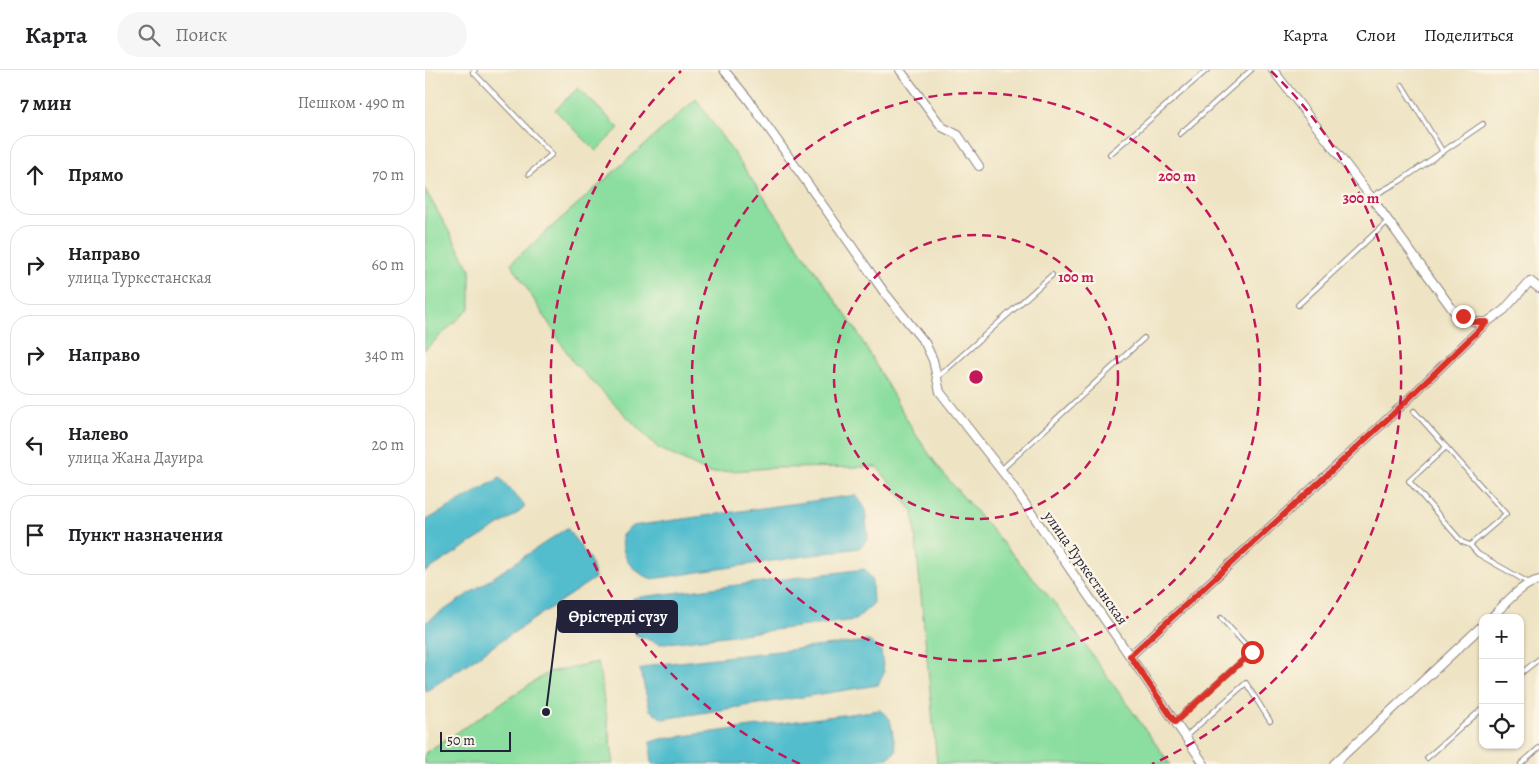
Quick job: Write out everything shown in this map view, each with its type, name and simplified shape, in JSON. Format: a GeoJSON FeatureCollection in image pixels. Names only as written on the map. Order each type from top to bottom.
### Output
{"type":"FeatureCollection","features":[{"type":"Feature","properties":{"kind":"street"},"geometry":{"type":"LineString","coordinates":[[723,70],[748,99],[884,292],[925,343],[933,360],[936,378]]}},
{"type":"Feature","properties":{"kind":"street"},"geometry":{"type":"LineString","coordinates":[[900,70],[942,127],[958,136],[979,166]]}},
{"type":"Feature","properties":{"kind":"street"},"geometry":{"type":"LineString","coordinates":[[1273,70],[1371,197],[1453,310],[1475,322],[1487,322]]}},
{"type":"Feature","properties":{"kind":"street"},"geometry":{"type":"LineString","coordinates":[[1130,656],[1392,415],[1487,322],[1504,310],[1530,281],[1539,288]]}},
{"type":"Feature","properties":{"kind":"street","name":"улица Туркестанская"},"geometry":{"type":"LineString","coordinates":[[936,378],[940,392],[1001,470],[1205,764]]}},
{"type":"Feature","properties":{"kind":"street"},"geometry":{"type":"LineString","coordinates":[[1495,614],[1529,582],[1539,580]]}},
{"type":"Feature","properties":{"kind":"street"},"geometry":{"type":"LineString","coordinates":[[1334,764],[1479,629]]}},
{"type":"Feature","properties":{"kind":"lane"},"geometry":{"type":"LineString","coordinates":[[1110,154],[1207,70]]}},
{"type":"Feature","properties":{"kind":"lane"},"geometry":{"type":"LineString","coordinates":[[1180,134],[1251,70]]}},
{"type":"Feature","properties":{"kind":"lane"},"geometry":{"type":"LineString","coordinates":[[473,71],[552,154],[529,174]]}},
{"type":"Feature","properties":{"kind":"lane"},"geometry":{"type":"LineString","coordinates":[[1402,85],[1443,152]]}},
{"type":"Feature","properties":{"kind":"lane"},"geometry":{"type":"LineString","coordinates":[[1371,197],[1443,152],[1483,124]]}},
{"type":"Feature","properties":{"kind":"lane"},"geometry":{"type":"LineString","coordinates":[[1298,305],[1388,221]]}},
{"type":"Feature","properties":{"kind":"lane"},"geometry":{"type":"LineString","coordinates":[[936,378],[948,370],[1052,275]]}},
{"type":"Feature","properties":{"kind":"lane"},"geometry":{"type":"LineString","coordinates":[[1001,470],[1144,338]]}},
{"type":"Feature","properties":{"kind":"lane"},"geometry":{"type":"LineString","coordinates":[[1414,411],[1506,514],[1470,545]]}},
{"type":"Feature","properties":{"kind":"lane"},"geometry":{"type":"LineString","coordinates":[[1446,447],[1409,481],[1462,542],[1470,545],[1478,554],[1529,582]]}},
{"type":"Feature","properties":{"kind":"lane"},"geometry":{"type":"LineString","coordinates":[[1175,722],[1252,652],[1221,618]]}},
{"type":"Feature","properties":{"kind":"lane"},"geometry":{"type":"LineString","coordinates":[[1524,671],[1539,659]]}},
{"type":"Feature","properties":{"kind":"lane"},"geometry":{"type":"LineString","coordinates":[[1185,736],[1246,683],[1270,721]]}},
{"type":"Feature","properties":{"kind":"lane"},"geometry":{"type":"LineString","coordinates":[[1427,758],[1479,712]]}},
{"type":"Feature","properties":{"kind":"lane"},"geometry":{"type":"LineString","coordinates":[[1521,764],[1539,748]]}},
{"type":"Feature","properties":{"kind":"green space"},"geometry":{"type":"Polygon","coordinates":[[[578,88],[619,128],[596,151],[555,110],[578,88]]]}},
{"type":"Feature","properties":{"kind":"green space"},"geometry":{"type":"Polygon","coordinates":[[[696,99],[856,330],[914,432],[941,471],[1057,606],[1170,764],[937,764],[913,511],[877,467],[768,468],[710,473],[658,448],[573,362],[511,263],[696,99]]]}},
{"type":"Feature","properties":{"kind":"green space"},"geometry":{"type":"Polygon","coordinates":[[[425,189],[470,269],[470,308],[425,350],[425,189]]]}},
{"type":"Feature","properties":{"kind":"green space"},"geometry":{"type":"Polygon","coordinates":[[[598,662],[614,764],[425,764],[425,753],[549,672],[598,662]]]}},
{"type":"Feature","properties":{"kind":"water"},"geometry":{"type":"Polygon","coordinates":[[[500,478],[525,506],[518,513],[425,572],[425,521],[500,478]]]}},
{"type":"Feature","properties":{"kind":"water"},"geometry":{"type":"Polygon","coordinates":[[[856,495],[865,508],[868,540],[859,548],[652,579],[638,572],[629,563],[622,543],[622,535],[632,526],[856,495]]]}},
{"type":"Feature","properties":{"kind":"water"},"geometry":{"type":"Polygon","coordinates":[[[567,528],[590,560],[595,578],[425,692],[425,623],[567,528]]]}},
{"type":"Feature","properties":{"kind":"water"},"geometry":{"type":"Polygon","coordinates":[[[865,569],[872,580],[873,604],[855,620],[660,644],[636,635],[633,598],[865,569]]]}},
{"type":"Feature","properties":{"kind":"water"},"geometry":{"type":"Polygon","coordinates":[[[869,641],[881,651],[884,673],[878,685],[663,719],[650,710],[640,669],[652,665],[869,641]]]}},
{"type":"Feature","properties":{"kind":"water"},"geometry":{"type":"Polygon","coordinates":[[[880,710],[890,719],[896,751],[888,758],[853,764],[652,764],[650,742],[661,739],[880,710]]]}},
{"type":"Feature","properties":{"kind":"place","name":"Өрістерді сүзу"},"geometry":{"type":"Point","coordinates":[546,712]}},
{"type":"Feature","properties":{"kind":"route"},"geometry":{"type":"LineString","coordinates":[[1252,652],[1175,722],[1130,656],[1392,415],[1487,322],[1475,322],[1463,316]]}}]}
